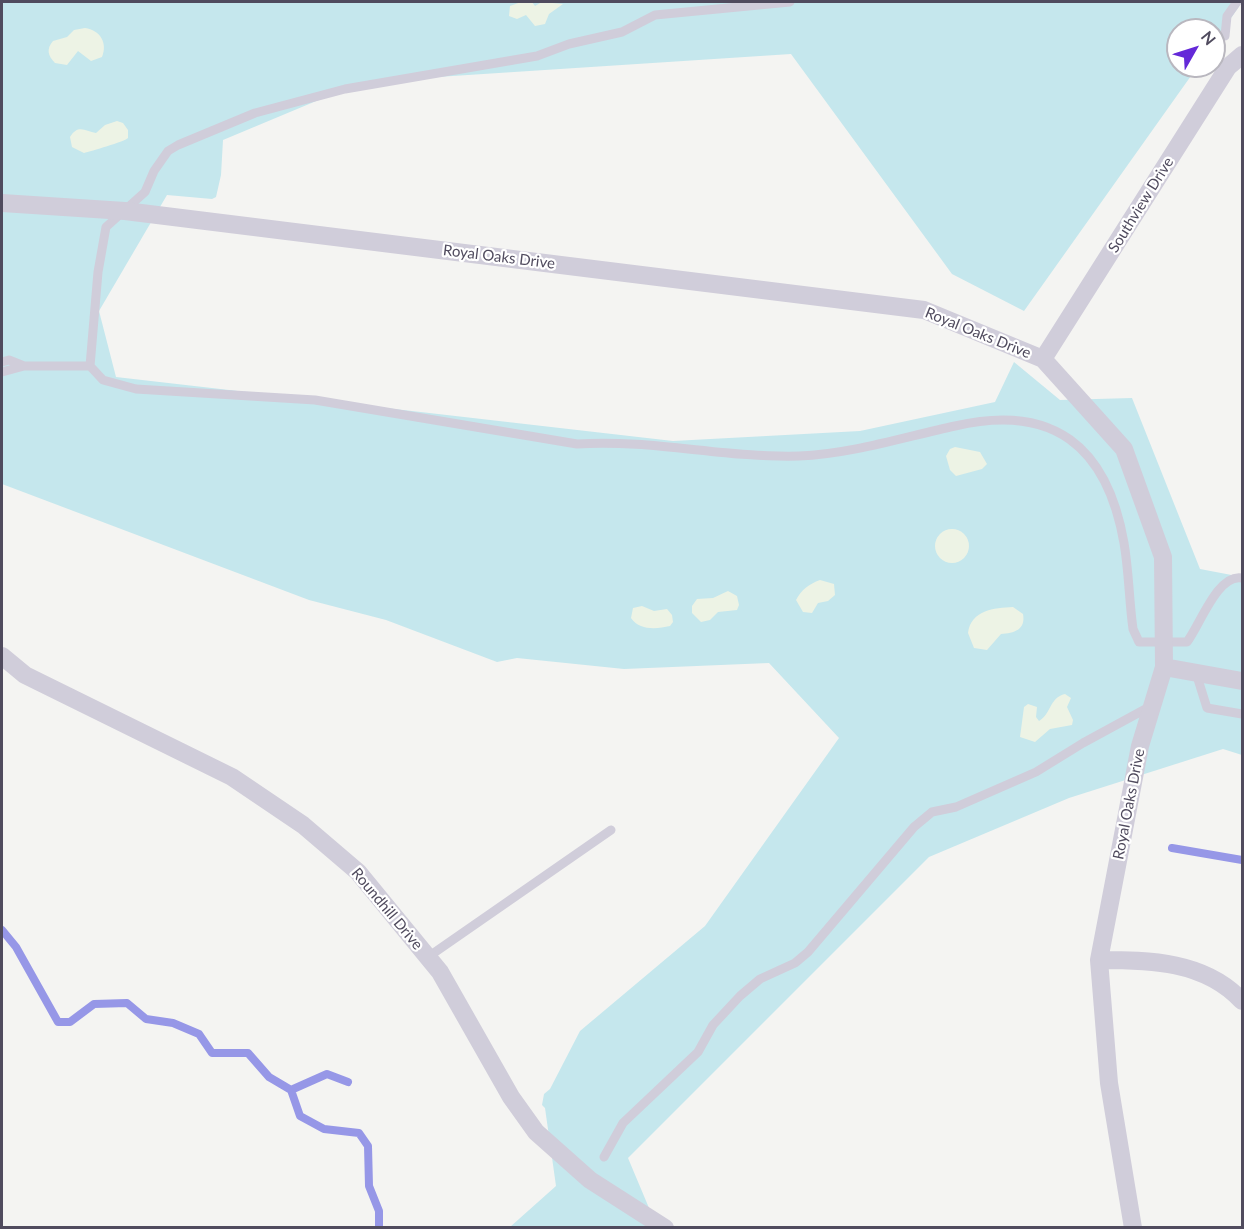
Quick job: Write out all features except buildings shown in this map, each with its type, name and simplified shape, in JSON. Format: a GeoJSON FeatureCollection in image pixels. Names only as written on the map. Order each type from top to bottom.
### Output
{"type":"FeatureCollection","features":[{"type":"Feature","properties":{"kind":"street","name":"Southview Drive"},"geometry":{"type":"LineString","coordinates":[[1043,359],[1228,67],[1242,55]]}},
{"type":"Feature","properties":{"kind":"street","name":"Royal Oaks Drive"},"geometry":{"type":"LineString","coordinates":[[2,203],[125,211],[924,310],[1043,359],[1124,450],[1163,557],[1164,667],[1150,706],[1140,746],[1099,960],[1109,1083],[1133,1227]]}},
{"type":"Feature","properties":{"kind":"street","name":"Roundhill Drive"},"geometry":{"type":"LineString","coordinates":[[2,656],[25,675],[232,777],[303,825],[357,872],[440,972],[511,1097],[537,1132],[590,1180],[663,1227]]}},
{"type":"Feature","properties":{"kind":"street"},"geometry":{"type":"LineString","coordinates":[[1164,667],[1242,681]]}},
{"type":"Feature","properties":{"kind":"street"},"geometry":{"type":"LineString","coordinates":[[1099,960],[1159,962],[1198,970],[1220,982],[1242,1000]]}},
{"type":"Feature","properties":{"kind":"lane"},"geometry":{"type":"LineString","coordinates":[[90,366],[98,272],[106,227],[145,192],[154,171],[168,151],[210,130],[255,113],[345,89],[537,56],[569,44],[622,32],[655,15],[790,2]]}},
{"type":"Feature","properties":{"kind":"lane"},"geometry":{"type":"LineString","coordinates":[[1226,26],[1227,16],[1237,2]]}},
{"type":"Feature","properties":{"kind":"lane"},"geometry":{"type":"LineString","coordinates":[[2,362],[9,360],[24,366]]}},
{"type":"Feature","properties":{"kind":"lane"},"geometry":{"type":"LineString","coordinates":[[2,372],[24,366],[90,366],[103,380],[136,388],[315,400],[577,444],[615,441],[799,456],[893,442],[996,418],[1026,420],[1056,430],[1078,447],[1099,468],[1111,495],[1124,542],[1133,629],[1139,642],[1187,642],[1218,589],[1228,581],[1242,578]]}},
{"type":"Feature","properties":{"kind":"lane"},"geometry":{"type":"LineString","coordinates":[[1196,673],[1207,708],[1242,714]]}},
{"type":"Feature","properties":{"kind":"lane"},"geometry":{"type":"LineString","coordinates":[[604,1157],[623,1123],[698,1052],[719,1018],[760,979],[795,963],[808,952],[914,827],[932,812],[956,807],[1036,772],[1083,742],[1150,706]]}},
{"type":"Feature","properties":{"kind":"lane"},"geometry":{"type":"LineString","coordinates":[[428,957],[611,830]]}},
{"type":"Feature","properties":{"kind":"shaded area"},"geometry":{"type":"Polygon","coordinates":[[[2,2],[1242,2],[1226,25],[1226,18],[1166,18],[1166,78],[1189,78],[1024,311],[952,274],[791,54],[391,80],[345,89],[223,140],[221,175],[216,197],[212,199],[167,195],[99,311],[116,377],[673,441],[860,431],[995,402],[1014,362],[1060,400],[1132,398],[1200,569],[1242,577],[1242,755],[1223,749],[1069,798],[929,857],[628,1158],[657,1227],[510,1227],[556,1186],[545,1108],[542,1105],[544,1094],[550,1089],[580,1031],[705,926],[839,738],[769,663],[624,669],[517,658],[497,662],[386,620],[309,600],[2,484],[2,2]]]}},
{"type":"Feature","properties":{"kind":"sand"},"geometry":{"type":"Polygon","coordinates":[[[521,2],[532,2],[535,6],[542,2],[563,4],[549,14],[545,24],[535,26],[526,15],[517,19],[509,16],[510,6],[521,2]]]}},
{"type":"Feature","properties":{"kind":"sand"},"geometry":{"type":"Polygon","coordinates":[[[85,28],[99,34],[104,47],[102,57],[91,61],[78,51],[67,65],[55,63],[49,52],[53,41],[67,37],[74,30],[85,28]]]}},
{"type":"Feature","properties":{"kind":"sand"},"geometry":{"type":"Polygon","coordinates":[[[117,121],[123,123],[128,130],[128,138],[125,140],[84,153],[72,147],[70,137],[79,129],[96,133],[105,125],[117,121]]]}},
{"type":"Feature","properties":{"kind":"sand"},"geometry":{"type":"Polygon","coordinates":[[[955,447],[980,452],[987,464],[982,469],[956,476],[950,470],[946,456],[950,449],[955,447]]]}},
{"type":"Feature","properties":{"kind":"sand"},"geometry":{"type":"Polygon","coordinates":[[[952,529],[964,534],[969,546],[964,558],[952,563],[940,558],[935,546],[940,534],[952,529]]]}},
{"type":"Feature","properties":{"kind":"sand"},"geometry":{"type":"Polygon","coordinates":[[[820,580],[834,584],[835,595],[828,601],[818,603],[812,613],[803,612],[796,600],[800,593],[812,583],[820,580]]]}},
{"type":"Feature","properties":{"kind":"sand"},"geometry":{"type":"Polygon","coordinates":[[[728,591],[737,596],[739,605],[737,610],[718,612],[710,620],[701,622],[692,613],[692,606],[697,599],[713,598],[728,591]]]}},
{"type":"Feature","properties":{"kind":"sand"},"geometry":{"type":"Polygon","coordinates":[[[642,606],[654,611],[667,609],[672,615],[673,622],[670,626],[660,628],[639,625],[631,618],[633,608],[642,606]]]}},
{"type":"Feature","properties":{"kind":"sand"},"geometry":{"type":"Polygon","coordinates":[[[1013,607],[1023,614],[1021,627],[1010,633],[1001,634],[987,650],[974,648],[968,633],[974,619],[984,612],[1013,607]]]}},
{"type":"Feature","properties":{"kind":"sand"},"geometry":{"type":"Polygon","coordinates":[[[1065,694],[1071,698],[1067,707],[1073,720],[1072,725],[1050,729],[1035,742],[1020,737],[1024,707],[1028,704],[1037,707],[1036,717],[1039,721],[1053,702],[1065,694]]]}},
{"type":"Feature","properties":{"kind":"waterway"},"geometry":{"type":"LineString","coordinates":[[1172,848],[1242,860]]}},
{"type":"Feature","properties":{"kind":"waterway"},"geometry":{"type":"LineString","coordinates":[[2,930],[16,947],[58,1022],[70,1022],[94,1004],[127,1003],[146,1019],[173,1023],[199,1034],[212,1053],[248,1053],[269,1077],[291,1090],[300,1116],[324,1129],[359,1133],[368,1146],[369,1186],[379,1211],[379,1228]]}},
{"type":"Feature","properties":{"kind":"waterway"},"geometry":{"type":"LineString","coordinates":[[291,1090],[327,1074],[348,1082]]}}]}
